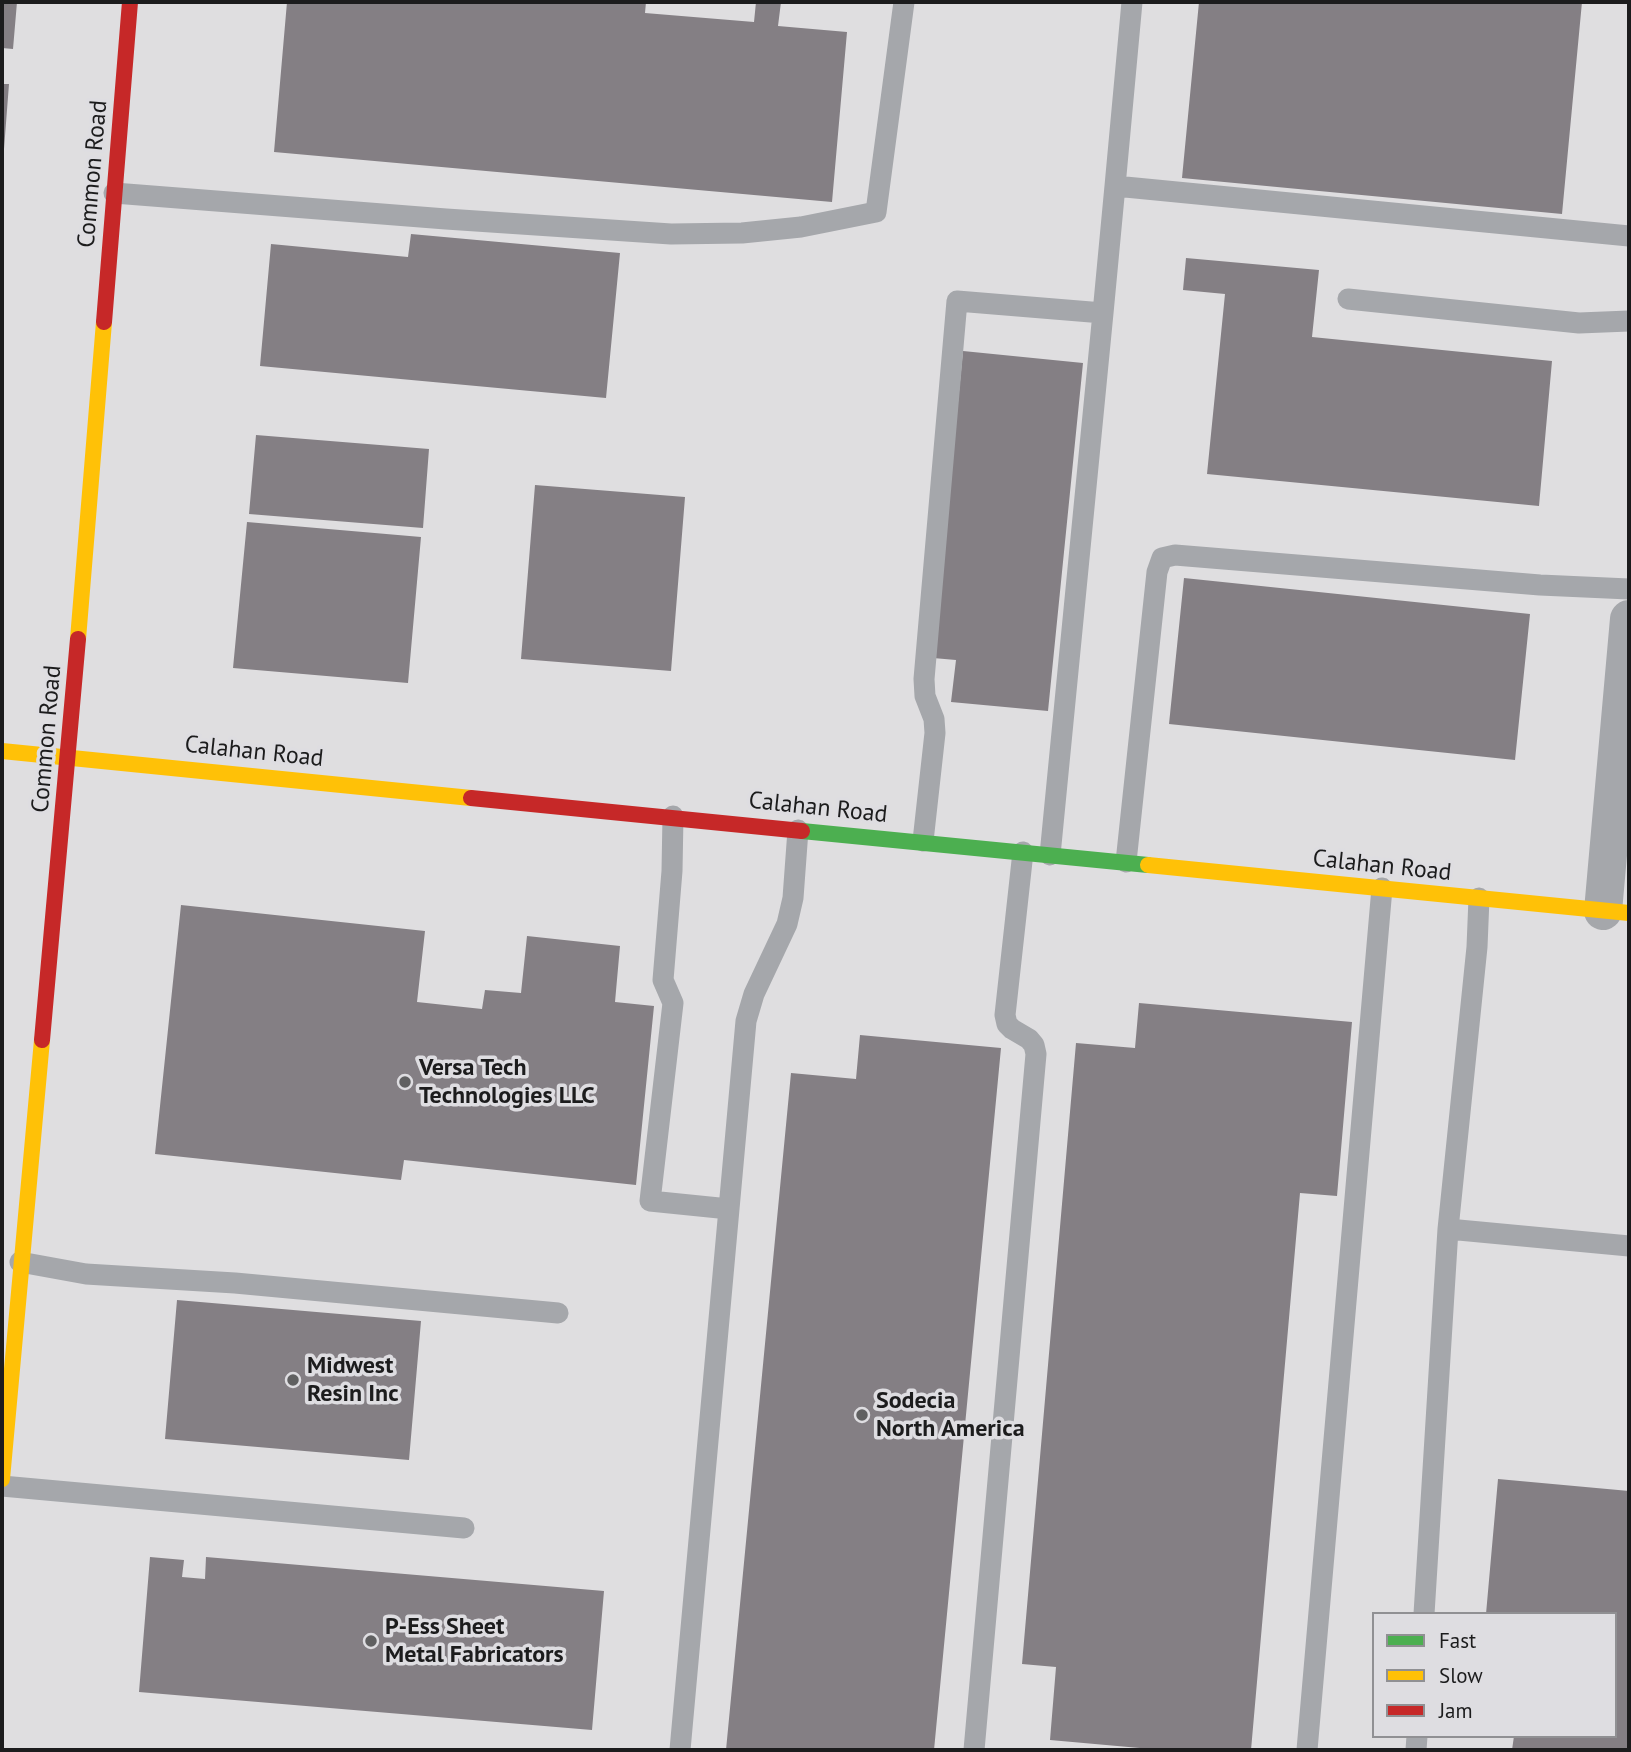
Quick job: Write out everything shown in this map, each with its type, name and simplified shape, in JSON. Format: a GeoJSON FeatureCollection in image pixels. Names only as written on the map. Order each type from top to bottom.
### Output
{"type":"FeatureCollection","features":[{"type":"Feature","properties":{"kind":"street","name":"Common Road"},"geometry":{"type":"LineString","coordinates":[[2,1479],[11,1261],[68,757],[130,2]]}},
{"type":"Feature","properties":{"kind":"street"},"geometry":{"type":"LineString","coordinates":[[1616,912],[1629,619]]}},
{"type":"Feature","properties":{"kind":"street","name":"Calahan Road"},"geometry":{"type":"LineString","coordinates":[[2,751],[1616,912]]}},
{"type":"Feature","properties":{"kind":"lane"},"geometry":{"type":"LineString","coordinates":[[114,193],[671,234],[742,233],[801,227],[876,212],[904,2]]}},
{"type":"Feature","properties":{"kind":"lane"},"geometry":{"type":"LineString","coordinates":[[1050,855],[1132,2]]}},
{"type":"Feature","properties":{"kind":"lane"},"geometry":{"type":"LineString","coordinates":[[1115,186],[1629,236]]}},
{"type":"Feature","properties":{"kind":"lane"},"geometry":{"type":"LineString","coordinates":[[1348,299],[1579,323],[1629,321]]}},
{"type":"Feature","properties":{"kind":"lane"},"geometry":{"type":"LineString","coordinates":[[923,841],[935,733],[934,719],[925,696],[923,680],[957,301],[1103,313]]}},
{"type":"Feature","properties":{"kind":"lane"},"geometry":{"type":"LineString","coordinates":[[1126,862],[1157,572],[1162,558],[1175,555],[1540,585],[1629,589]]}},
{"type":"Feature","properties":{"kind":"lane"},"geometry":{"type":"LineString","coordinates":[[673,816],[672,871],[663,972],[663,980],[673,1003],[650,1201],[729,1209]]}},
{"type":"Feature","properties":{"kind":"lane"},"geometry":{"type":"LineString","coordinates":[[680,1750],[746,1021],[754,994],[787,924],[793,898],[798,830]]}},
{"type":"Feature","properties":{"kind":"lane"},"geometry":{"type":"LineString","coordinates":[[974,1750],[1036,1054],[1030,1040],[1007,1024],[1005,1015],[1023,852]]}},
{"type":"Feature","properties":{"kind":"lane"},"geometry":{"type":"LineString","coordinates":[[1307,1750],[1382,888]]}},
{"type":"Feature","properties":{"kind":"lane"},"geometry":{"type":"LineString","coordinates":[[1424,1612],[1448,1229],[1477,947],[1479,898]]}},
{"type":"Feature","properties":{"kind":"lane"},"geometry":{"type":"LineString","coordinates":[[1448,1229],[1629,1246]]}},
{"type":"Feature","properties":{"kind":"lane"},"geometry":{"type":"LineString","coordinates":[[11,1261],[86,1274],[235,1283],[558,1313]]}},
{"type":"Feature","properties":{"kind":"lane"},"geometry":{"type":"LineString","coordinates":[[2,1486],[464,1528]]}},
{"type":"Feature","properties":{"kind":"building"},"geometry":{"type":"Polygon","coordinates":[[[2,2],[17,2],[13,49],[2,48],[2,2]]]}},
{"type":"Feature","properties":{"kind":"building"},"geometry":{"type":"Polygon","coordinates":[[[287,2],[646,2],[645,13],[754,22],[756,2],[781,2],[778,26],[847,32],[832,202],[274,152],[287,2]]]}},
{"type":"Feature","properties":{"kind":"building"},"geometry":{"type":"Polygon","coordinates":[[[1199,2],[1582,2],[1562,214],[1182,178],[1199,2]]]}},
{"type":"Feature","properties":{"kind":"building"},"geometry":{"type":"Polygon","coordinates":[[[2,84],[9,84],[4,149],[2,149],[2,84]]]}},
{"type":"Feature","properties":{"kind":"building"},"geometry":{"type":"Polygon","coordinates":[[[411,234],[620,253],[606,398],[260,366],[271,244],[408,257],[411,234]]]}},
{"type":"Feature","properties":{"kind":"building"},"geometry":{"type":"Polygon","coordinates":[[[1186,258],[1319,270],[1312,337],[1552,361],[1539,506],[1207,474],[1225,294],[1183,290],[1186,258]]]}},
{"type":"Feature","properties":{"kind":"building"},"geometry":{"type":"Polygon","coordinates":[[[963,351],[1083,363],[1048,711],[951,702],[956,660],[933,658],[963,351]]]}},
{"type":"Feature","properties":{"kind":"building"},"geometry":{"type":"Polygon","coordinates":[[[256,435],[429,449],[423,528],[249,514],[256,435]]]}},
{"type":"Feature","properties":{"kind":"building"},"geometry":{"type":"Polygon","coordinates":[[[535,485],[685,497],[671,671],[521,659],[535,485]]]}},
{"type":"Feature","properties":{"kind":"building"},"geometry":{"type":"Polygon","coordinates":[[[247,522],[421,537],[408,683],[233,668],[247,522]]]}},
{"type":"Feature","properties":{"kind":"building"},"geometry":{"type":"Polygon","coordinates":[[[1184,578],[1530,614],[1515,760],[1169,724],[1184,578]]]}},
{"type":"Feature","properties":{"kind":"building","name":"Versa Tech Technologies LLC"},"geometry":{"type":"Polygon","coordinates":[[[181,905],[425,931],[417,1002],[482,1009],[485,990],[521,993],[527,936],[620,946],[615,1002],[654,1006],[636,1185],[404,1160],[401,1180],[155,1154],[181,905]]]}},
{"type":"Feature","properties":{"kind":"building"},"geometry":{"type":"Polygon","coordinates":[[[1139,1003],[1352,1022],[1337,1196],[1300,1193],[1251,1750],[1162,1750],[1050,1740],[1056,1667],[1022,1664],[1076,1043],[1135,1048],[1139,1003]]]}},
{"type":"Feature","properties":{"kind":"building","name":"Sodecia North America"},"geometry":{"type":"Polygon","coordinates":[[[860,1035],[1001,1048],[934,1750],[726,1750],[791,1073],[856,1079],[860,1035]]]}},
{"type":"Feature","properties":{"kind":"building","name":"Midwest Resin Inc"},"geometry":{"type":"Polygon","coordinates":[[[177,1300],[421,1321],[409,1460],[165,1439],[177,1300]]]}},
{"type":"Feature","properties":{"kind":"building"},"geometry":{"type":"Polygon","coordinates":[[[1498,1479],[1629,1491],[1629,1750],[1512,1750],[1514,1738],[1617,1738],[1617,1612],[1486,1612],[1498,1479]]]}},
{"type":"Feature","properties":{"kind":"building","name":"P-Ess Sheet Metal Fabricators"},"geometry":{"type":"Polygon","coordinates":[[[150,1557],[184,1560],[182,1577],[205,1579],[206,1557],[604,1591],[592,1730],[139,1692],[150,1557]]]}},
{"type":"Feature","properties":{"kind":"traffic: fast"},"geometry":{"type":"LineString","coordinates":[[802,831],[1148,865]]}},
{"type":"Feature","properties":{"kind":"traffic: slow"},"geometry":{"type":"LineString","coordinates":[[78,639],[104,322]]}},
{"type":"Feature","properties":{"kind":"traffic: slow"},"geometry":{"type":"LineString","coordinates":[[2,751],[471,798]]}},
{"type":"Feature","properties":{"kind":"traffic: slow"},"geometry":{"type":"LineString","coordinates":[[1148,865],[1629,913]]}},
{"type":"Feature","properties":{"kind":"traffic: slow"},"geometry":{"type":"LineString","coordinates":[[2,1479],[42,1040]]}},
{"type":"Feature","properties":{"kind":"traffic: jam"},"geometry":{"type":"LineString","coordinates":[[104,322],[130,2]]}},
{"type":"Feature","properties":{"kind":"traffic: jam"},"geometry":{"type":"LineString","coordinates":[[42,1040],[78,639]]}},
{"type":"Feature","properties":{"kind":"traffic: jam"},"geometry":{"type":"LineString","coordinates":[[471,798],[802,831]]}},
{"type":"Feature","properties":{"kind":"place","name":"Versa Tech Technologies LLC"},"geometry":{"type":"Point","coordinates":[405,1082]}},
{"type":"Feature","properties":{"kind":"place","name":"Midwest Resin Inc"},"geometry":{"type":"Point","coordinates":[293,1380]}},
{"type":"Feature","properties":{"kind":"place","name":"Sodecia North America"},"geometry":{"type":"Point","coordinates":[862,1415]}},
{"type":"Feature","properties":{"kind":"place","name":"P-Ess Sheet Metal Fabricators"},"geometry":{"type":"Point","coordinates":[371,1641]}}]}
